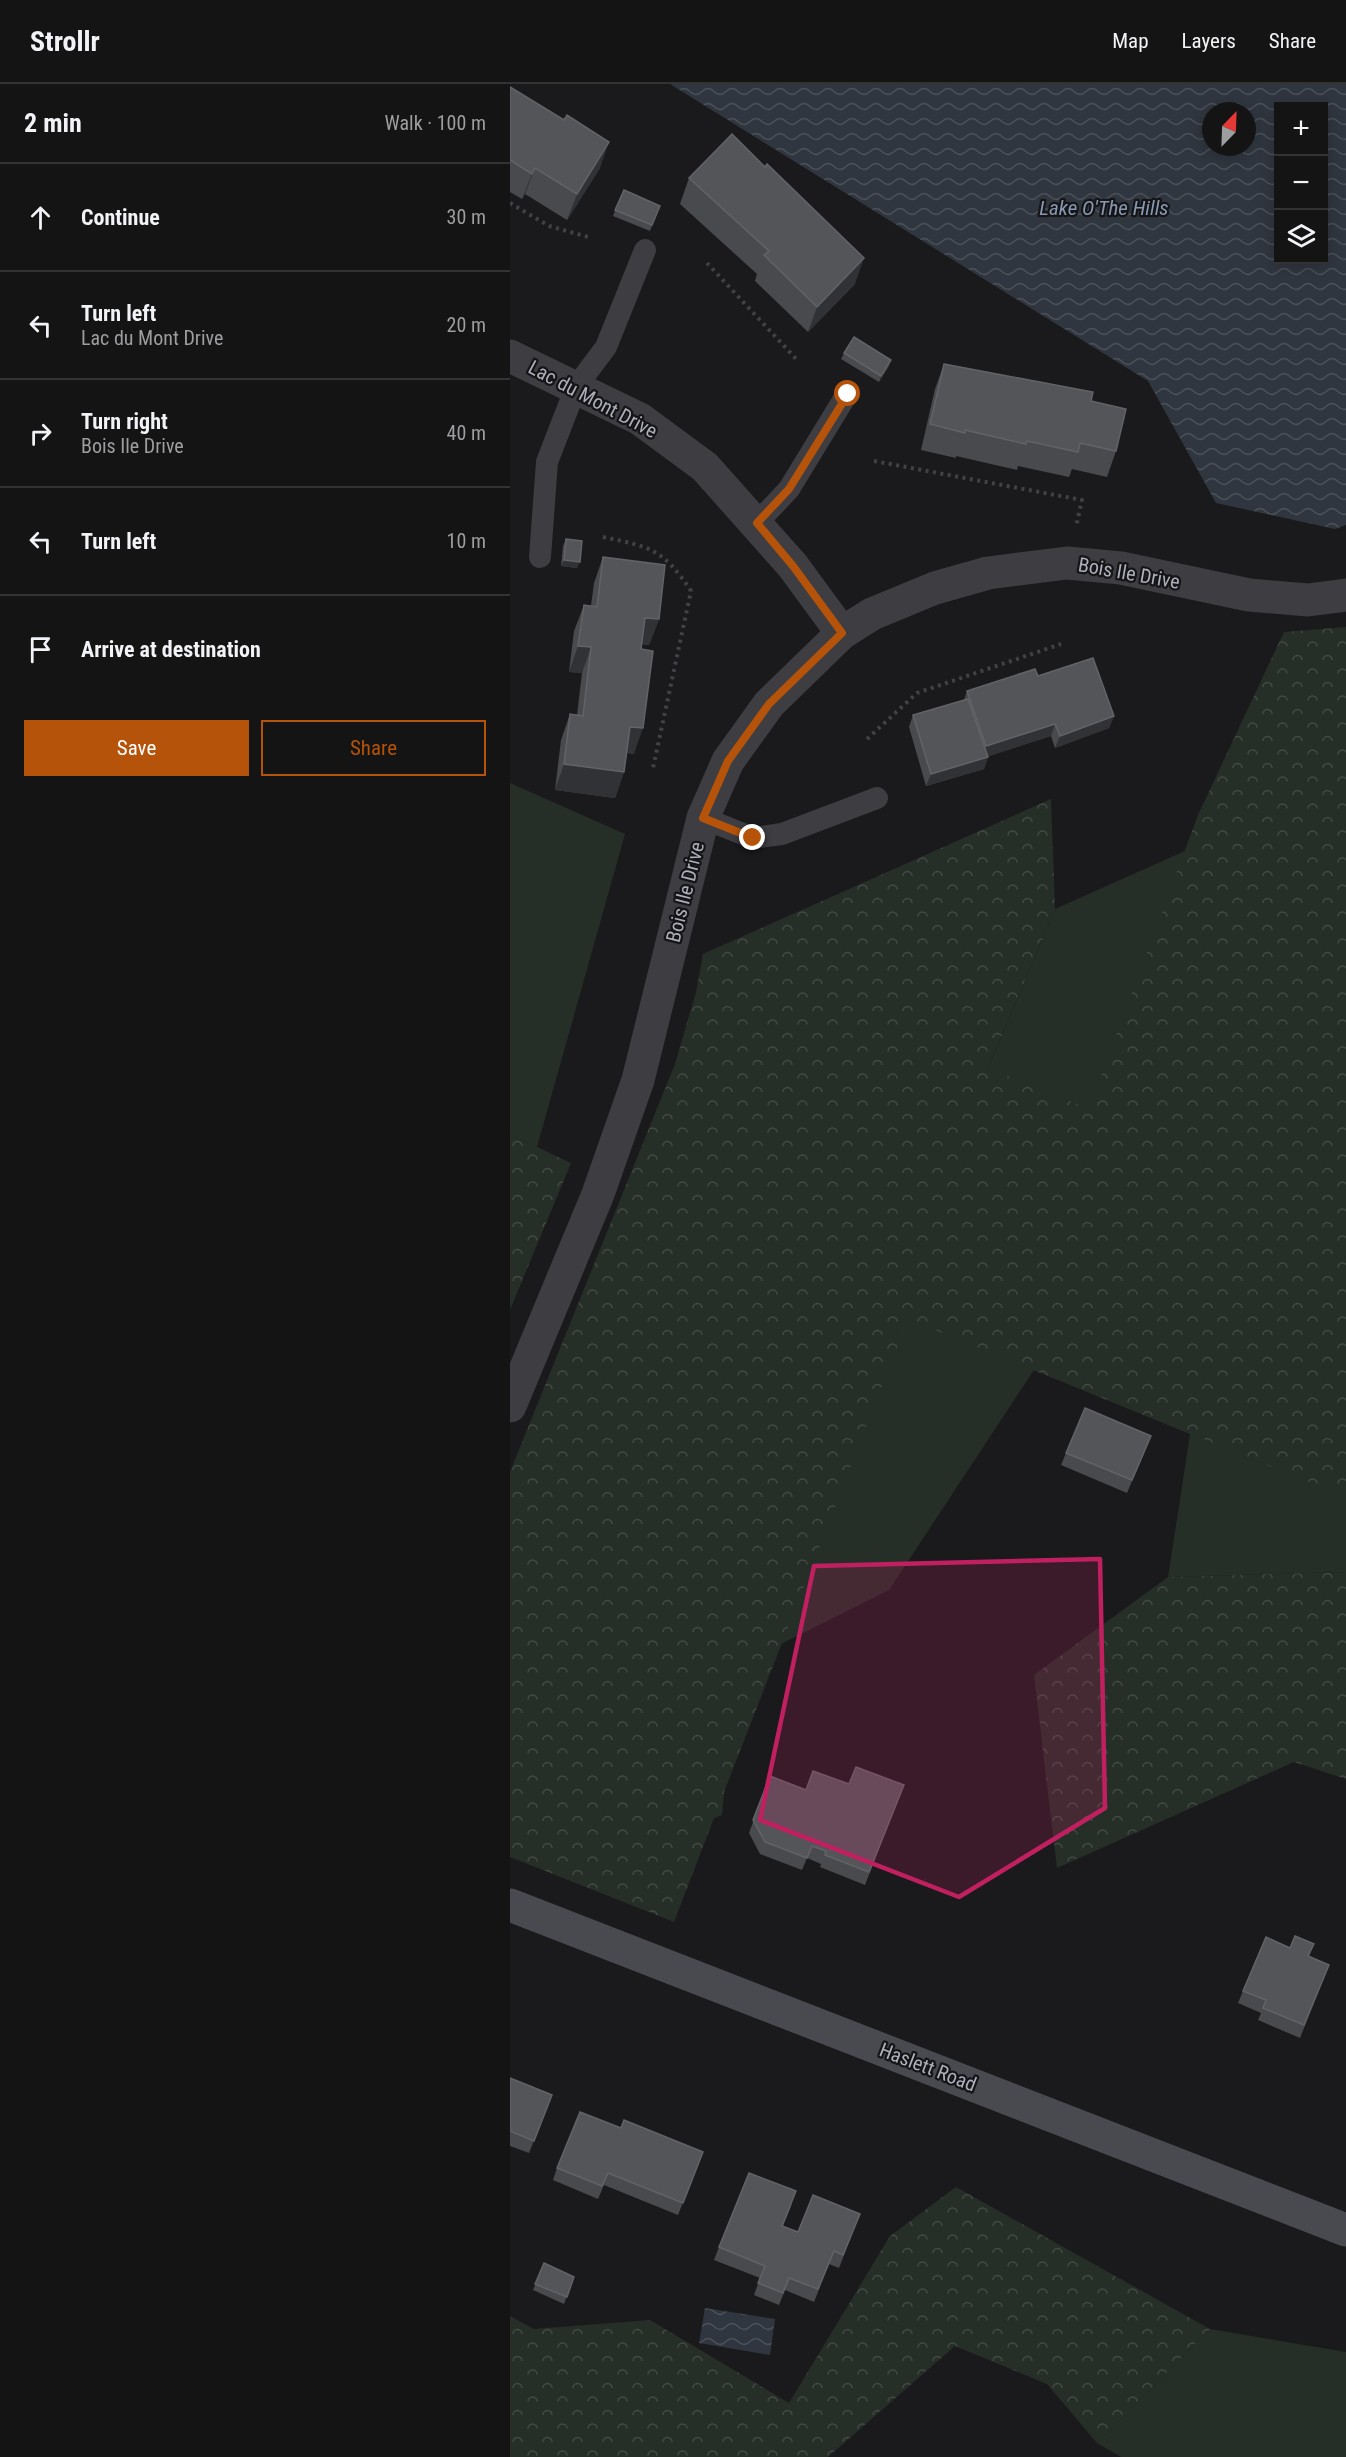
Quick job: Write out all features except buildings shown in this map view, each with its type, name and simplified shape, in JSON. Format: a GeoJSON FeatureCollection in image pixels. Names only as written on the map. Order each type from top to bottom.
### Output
{"type":"FeatureCollection","features":[{"type":"Feature","properties":{"kind":"main road","name":"Haslett Road"},"geometry":{"type":"LineString","coordinates":[[510,1905],[1346,2230]]}},
{"type":"Feature","properties":{"kind":"street","name":"Lac du Mont Drive"},"geometry":{"type":"LineString","coordinates":[[510,356],[640,419],[705,467],[793,566],[842,633]]}},
{"type":"Feature","properties":{"kind":"street","name":"Bois Ile Drive"},"geometry":{"type":"LineString","coordinates":[[510,1406],[598,1194],[638,1080],[703,818],[728,761],[769,704],[842,633],[872,614],[935,588],[988,573],[1067,563],[1121,568],[1248,595],[1308,600],[1346,595]]}},
{"type":"Feature","properties":{"kind":"lane"},"geometry":{"type":"LineString","coordinates":[[540,557],[547,462],[576,387],[606,347],[645,250]]}},
{"type":"Feature","properties":{"kind":"lane"},"geometry":{"type":"LineString","coordinates":[[757,523],[789,489],[848,394]]}},
{"type":"Feature","properties":{"kind":"lane"},"geometry":{"type":"LineString","coordinates":[[703,818],[753,838],[783,834],[877,798]]}},
{"type":"Feature","properties":{"kind":"path"},"geometry":{"type":"LineString","coordinates":[[510,203],[549,226],[588,237]]}},
{"type":"Feature","properties":{"kind":"path"},"geometry":{"type":"LineString","coordinates":[[708,263],[797,360]]}},
{"type":"Feature","properties":{"kind":"path"},"geometry":{"type":"LineString","coordinates":[[874,461],[1082,500],[1067,563]]}},
{"type":"Feature","properties":{"kind":"path"},"geometry":{"type":"LineString","coordinates":[[603,537],[647,546],[673,564],[691,591],[653,768]]}},
{"type":"Feature","properties":{"kind":"path"},"geometry":{"type":"LineString","coordinates":[[867,739],[917,693],[1061,644]]}},
{"type":"Feature","properties":{"kind":"highlighted area"},"geometry":{"type":"Polygon","coordinates":[[[1100,1559],[1105,1808],[959,1897],[760,1820],[814,1566],[1100,1559]]]}},
{"type":"Feature","properties":{"kind":"green space"},"geometry":{"type":"Polygon","coordinates":[[[1346,627],[1346,1497],[908,1319],[724,1792],[722,1815],[714,1818],[674,1922],[510,1857],[510,1472],[675,1064],[696,992],[703,954],[1051,799],[1055,909],[988,1068],[1089,1109],[1198,815],[1284,632],[1346,627]]]}},
{"type":"Feature","properties":{"kind":"green space"},"geometry":{"type":"Polygon","coordinates":[[[510,783],[625,834],[537,1147],[510,1134],[510,783]]]}},
{"type":"Feature","properties":{"kind":"green space"},"geometry":{"type":"Polygon","coordinates":[[[1346,827],[1346,1572],[1168,1577],[1190,1434],[1034,1370],[889,1590],[737,1666],[1055,909],[1196,846],[1346,827]]]}},
{"type":"Feature","properties":{"kind":"green space"},"geometry":{"type":"Polygon","coordinates":[[[510,1134],[571,1163],[510,1310],[510,1134]]]}},
{"type":"Feature","properties":{"kind":"green space"},"geometry":{"type":"Polygon","coordinates":[[[1346,1572],[1346,1779],[1294,1762],[1057,1868],[1034,1675],[1168,1577],[1346,1572]]]}},
{"type":"Feature","properties":{"kind":"green space"},"geometry":{"type":"Polygon","coordinates":[[[956,2187],[1210,2329],[1097,2443],[1047,2384],[955,2346],[828,2457],[510,2457],[510,2316],[534,2329],[650,2320],[789,2403],[890,2236],[956,2187]]]}},
{"type":"Feature","properties":{"kind":"green space"},"geometry":{"type":"Polygon","coordinates":[[[1210,2329],[1346,2352],[1346,2457],[1121,2457],[1097,2443],[1210,2329]]]}},
{"type":"Feature","properties":{"kind":"water","name":"Lake O'The Hills"},"geometry":{"type":"Polygon","coordinates":[[[670,84],[1346,84],[1346,525],[1335,529],[1216,503],[1148,381],[670,84]]]}},
{"type":"Feature","properties":{"kind":"water"},"geometry":{"type":"Polygon","coordinates":[[[705,2308],[775,2319],[770,2355],[699,2343],[705,2308]]]}},
{"type":"Feature","properties":{"kind":"route"},"geometry":{"type":"LineString","coordinates":[[753,838],[703,818],[728,761],[769,704],[842,633],[793,566],[757,523],[789,489],[848,394]]}}]}
